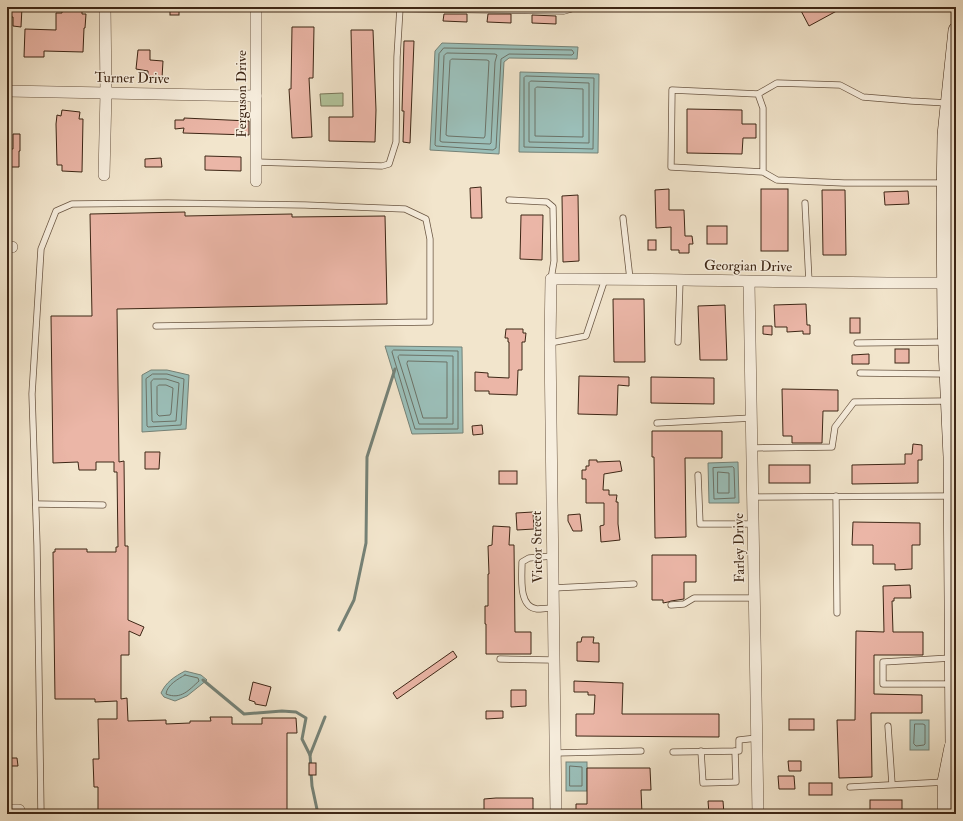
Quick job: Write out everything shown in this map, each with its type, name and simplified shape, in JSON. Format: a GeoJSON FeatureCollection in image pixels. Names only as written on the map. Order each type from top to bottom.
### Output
{"type":"FeatureCollection","features":[{"type":"Feature","properties":{"kind":"main road"},"geometry":{"type":"LineString","coordinates":[[956,30],[954,61],[945,135],[944,183],[950,202],[944,283],[950,327],[946,342],[948,401],[953,458],[951,496],[951,658],[953,744],[956,759]]}},
{"type":"Feature","properties":{"kind":"main road"},"geometry":{"type":"LineString","coordinates":[[945,814],[946,782],[953,744]]}},
{"type":"Feature","properties":{"kind":"street"},"geometry":{"type":"LineString","coordinates":[[104,175],[106,93],[105,7]]}},
{"type":"Feature","properties":{"kind":"street","name":"Ferguson Drive"},"geometry":{"type":"LineString","coordinates":[[256,7],[256,181]]}},
{"type":"Feature","properties":{"kind":"street","name":"Turner Drive"},"geometry":{"type":"LineString","coordinates":[[7,92],[256,96]]}},
{"type":"Feature","properties":{"kind":"street","name":"Georgian Drive"},"geometry":{"type":"LineString","coordinates":[[551,279],[944,283]]}},
{"type":"Feature","properties":{"kind":"street","name":"Victor Street"},"geometry":{"type":"LineString","coordinates":[[551,279],[550,343],[554,753],[556,814]]}},
{"type":"Feature","properties":{"kind":"street","name":"Farley Drive"},"geometry":{"type":"LineString","coordinates":[[749,282],[758,814]]}},
{"type":"Feature","properties":{"kind":"street"},"geometry":{"type":"LineString","coordinates":[[7,810],[20,810]]}},
{"type":"Feature","properties":{"kind":"lane"},"geometry":{"type":"LineString","coordinates":[[289,7],[564,11],[571,9],[572,7]]}},
{"type":"Feature","properties":{"kind":"lane"},"geometry":{"type":"LineString","coordinates":[[256,162],[382,166],[389,164],[396,142],[397,57],[400,8]]}},
{"type":"Feature","properties":{"kind":"lane"},"geometry":{"type":"LineString","coordinates":[[944,183],[844,183],[778,180],[762,172],[671,167],[672,90],[758,94],[778,83],[840,85],[863,97],[948,103]]}},
{"type":"Feature","properties":{"kind":"lane"},"geometry":{"type":"LineString","coordinates":[[758,94],[763,108],[762,172]]}},
{"type":"Feature","properties":{"kind":"lane"},"geometry":{"type":"LineString","coordinates":[[509,200],[547,202],[553,207],[554,261],[551,279]]}},
{"type":"Feature","properties":{"kind":"lane"},"geometry":{"type":"LineString","coordinates":[[41,814],[36,504],[32,394],[41,249],[56,211],[72,204],[168,203],[306,205],[405,209],[426,219],[430,239],[430,322],[156,326]]}},
{"type":"Feature","properties":{"kind":"lane"},"geometry":{"type":"LineString","coordinates":[[805,203],[809,282]]}},
{"type":"Feature","properties":{"kind":"lane"},"geometry":{"type":"LineString","coordinates":[[623,218],[630,279]]}},
{"type":"Feature","properties":{"kind":"lane"},"geometry":{"type":"LineString","coordinates":[[550,343],[586,336],[606,279]]}},
{"type":"Feature","properties":{"kind":"lane"},"geometry":{"type":"LineString","coordinates":[[678,342],[680,280]]}},
{"type":"Feature","properties":{"kind":"lane"},"geometry":{"type":"LineString","coordinates":[[857,343],[946,342]]}},
{"type":"Feature","properties":{"kind":"lane"},"geometry":{"type":"LineString","coordinates":[[860,373],[947,374]]}},
{"type":"Feature","properties":{"kind":"lane"},"geometry":{"type":"LineString","coordinates":[[752,448],[832,446],[835,427],[854,402],[948,401]]}},
{"type":"Feature","properties":{"kind":"lane"},"geometry":{"type":"LineString","coordinates":[[656,423],[752,418]]}},
{"type":"Feature","properties":{"kind":"lane"},"geometry":{"type":"LineString","coordinates":[[698,475],[700,524],[753,524]]}},
{"type":"Feature","properties":{"kind":"lane"},"geometry":{"type":"LineString","coordinates":[[836,496],[837,613]]}},
{"type":"Feature","properties":{"kind":"lane"},"geometry":{"type":"LineString","coordinates":[[753,497],[951,496]]}},
{"type":"Feature","properties":{"kind":"lane"},"geometry":{"type":"LineString","coordinates":[[36,504],[103,505]]}},
{"type":"Feature","properties":{"kind":"lane"},"geometry":{"type":"LineString","coordinates":[[552,556],[528,558],[522,562],[522,569],[523,596],[527,604],[536,609],[553,608]]}},
{"type":"Feature","properties":{"kind":"lane"},"geometry":{"type":"LineString","coordinates":[[553,588],[634,584]]}},
{"type":"Feature","properties":{"kind":"lane"},"geometry":{"type":"LineString","coordinates":[[671,605],[684,604],[694,598],[754,598]]}},
{"type":"Feature","properties":{"kind":"lane"},"geometry":{"type":"LineString","coordinates":[[951,658],[883,662],[883,684],[952,684]]}},
{"type":"Feature","properties":{"kind":"lane"},"geometry":{"type":"LineString","coordinates":[[500,659],[553,660]]}},
{"type":"Feature","properties":{"kind":"lane"},"geometry":{"type":"LineString","coordinates":[[888,726],[892,784]]}},
{"type":"Feature","properties":{"kind":"lane"},"geometry":{"type":"LineString","coordinates":[[673,752],[739,751],[739,740],[757,738]]}},
{"type":"Feature","properties":{"kind":"lane"},"geometry":{"type":"LineString","coordinates":[[554,753],[641,751]]}},
{"type":"Feature","properties":{"kind":"lane"},"geometry":{"type":"LineString","coordinates":[[701,752],[703,783],[736,782],[735,751]]}},
{"type":"Feature","properties":{"kind":"lane"},"geometry":{"type":"LineString","coordinates":[[850,787],[946,782]]}},
{"type":"Feature","properties":{"kind":"green space"},"geometry":{"type":"Polygon","coordinates":[[[343,93],[343,106],[321,106],[320,94],[343,93]]]}},
{"type":"Feature","properties":{"kind":"water"},"geometry":{"type":"Polygon","coordinates":[[[442,43],[578,47],[577,59],[509,58],[504,62],[499,154],[430,150],[435,51],[442,43]]]}},
{"type":"Feature","properties":{"kind":"water"},"geometry":{"type":"Polygon","coordinates":[[[520,72],[599,74],[598,153],[519,152],[520,72]]]}},
{"type":"Feature","properties":{"kind":"water"},"geometry":{"type":"Polygon","coordinates":[[[385,346],[462,347],[463,433],[412,434],[385,346]]]}},
{"type":"Feature","properties":{"kind":"water"},"geometry":{"type":"Polygon","coordinates":[[[151,370],[167,370],[189,375],[186,429],[142,432],[142,375],[151,370]]]}},
{"type":"Feature","properties":{"kind":"water"},"geometry":{"type":"Polygon","coordinates":[[[738,462],[739,503],[709,503],[708,463],[738,462]]]}},
{"type":"Feature","properties":{"kind":"water"},"geometry":{"type":"Polygon","coordinates":[[[185,671],[201,675],[207,680],[187,696],[175,701],[164,697],[161,693],[165,686],[185,671]]]}},
{"type":"Feature","properties":{"kind":"water"},"geometry":{"type":"Polygon","coordinates":[[[910,720],[929,720],[929,750],[910,750],[910,720]]]}},
{"type":"Feature","properties":{"kind":"water"},"geometry":{"type":"Polygon","coordinates":[[[566,762],[587,762],[587,791],[566,791],[566,762]]]}},
{"type":"Feature","properties":{"kind":"building"},"geometry":{"type":"Polygon","coordinates":[[[10,7],[22,7],[21,27],[13,26],[13,17],[10,17],[10,7]]]}},
{"type":"Feature","properties":{"kind":"building"},"geometry":{"type":"Polygon","coordinates":[[[68,7],[82,7],[82,14],[86,14],[83,52],[44,51],[44,57],[24,57],[25,29],[56,30],[56,13],[62,13],[62,10],[68,10],[68,7]]]}},
{"type":"Feature","properties":{"kind":"building"},"geometry":{"type":"Polygon","coordinates":[[[170,7],[179,7],[179,15],[170,15],[170,7]]]}},
{"type":"Feature","properties":{"kind":"building"},"geometry":{"type":"Polygon","coordinates":[[[799,7],[844,7],[809,26],[799,7]]]}},
{"type":"Feature","properties":{"kind":"building"},"geometry":{"type":"Polygon","coordinates":[[[444,14],[467,14],[467,22],[443,21],[444,14]]]}},
{"type":"Feature","properties":{"kind":"building"},"geometry":{"type":"Polygon","coordinates":[[[488,14],[511,14],[511,23],[487,22],[488,14]]]}},
{"type":"Feature","properties":{"kind":"building"},"geometry":{"type":"Polygon","coordinates":[[[532,15],[556,16],[556,24],[532,23],[532,15]]]}},
{"type":"Feature","properties":{"kind":"building"},"geometry":{"type":"Polygon","coordinates":[[[292,27],[314,27],[313,78],[309,78],[312,137],[292,138],[289,89],[291,89],[292,27]]]}},
{"type":"Feature","properties":{"kind":"building"},"geometry":{"type":"Polygon","coordinates":[[[351,30],[373,30],[376,110],[375,142],[329,141],[329,117],[353,117],[351,30]]]}},
{"type":"Feature","properties":{"kind":"building"},"geometry":{"type":"Polygon","coordinates":[[[404,41],[414,41],[410,143],[403,142],[404,111],[402,111],[404,41]]]}},
{"type":"Feature","properties":{"kind":"building"},"geometry":{"type":"Polygon","coordinates":[[[138,50],[150,50],[150,60],[163,61],[162,78],[148,76],[148,71],[136,69],[138,50]]]}},
{"type":"Feature","properties":{"kind":"building"},"geometry":{"type":"Polygon","coordinates":[[[687,109],[742,110],[742,124],[756,124],[756,138],[743,138],[742,154],[687,153],[687,109]]]}},
{"type":"Feature","properties":{"kind":"building"},"geometry":{"type":"Polygon","coordinates":[[[62,110],[80,112],[79,119],[83,119],[82,172],[62,171],[62,165],[57,165],[56,124],[57,115],[61,116],[62,110]]]}},
{"type":"Feature","properties":{"kind":"building"},"geometry":{"type":"Polygon","coordinates":[[[184,118],[249,121],[249,135],[183,133],[184,128],[175,129],[175,120],[184,120],[184,118]]]}},
{"type":"Feature","properties":{"kind":"building"},"geometry":{"type":"Polygon","coordinates":[[[13,134],[20,134],[19,167],[9,167],[10,149],[13,149],[13,134]]]}},
{"type":"Feature","properties":{"kind":"building"},"geometry":{"type":"Polygon","coordinates":[[[205,156],[241,157],[241,171],[205,170],[205,156]]]}},
{"type":"Feature","properties":{"kind":"building"},"geometry":{"type":"Polygon","coordinates":[[[161,158],[162,167],[145,167],[145,159],[161,158]]]}},
{"type":"Feature","properties":{"kind":"building"},"geometry":{"type":"Polygon","coordinates":[[[481,187],[482,218],[471,218],[470,188],[481,187]]]}},
{"type":"Feature","properties":{"kind":"building"},"geometry":{"type":"Polygon","coordinates":[[[669,189],[669,210],[684,210],[685,236],[692,236],[693,244],[689,244],[689,253],[679,253],[679,250],[671,250],[671,227],[656,228],[655,190],[669,189]]]}},
{"type":"Feature","properties":{"kind":"building"},"geometry":{"type":"Polygon","coordinates":[[[761,189],[788,189],[788,251],[761,251],[761,189]]]}},
{"type":"Feature","properties":{"kind":"building"},"geometry":{"type":"Polygon","coordinates":[[[822,190],[845,190],[846,255],[823,255],[822,190]]]}},
{"type":"Feature","properties":{"kind":"building"},"geometry":{"type":"Polygon","coordinates":[[[908,191],[909,204],[885,205],[884,192],[908,191]]]}},
{"type":"Feature","properties":{"kind":"building"},"geometry":{"type":"Polygon","coordinates":[[[578,195],[579,261],[563,262],[562,196],[578,195]]]}},
{"type":"Feature","properties":{"kind":"building"},"geometry":{"type":"Polygon","coordinates":[[[185,212],[185,216],[292,214],[292,217],[385,216],[387,304],[117,309],[119,462],[124,461],[125,546],[128,546],[128,620],[144,627],[140,636],[129,631],[129,655],[121,655],[121,699],[127,698],[128,721],[166,720],[166,724],[190,723],[190,721],[211,721],[210,717],[232,717],[232,724],[262,724],[262,718],[296,718],[297,733],[287,733],[287,814],[98,814],[98,787],[94,787],[93,759],[99,759],[98,719],[117,719],[117,701],[95,702],[95,699],[55,699],[53,552],[55,552],[55,549],[87,549],[87,552],[116,552],[116,547],[118,547],[117,472],[114,472],[114,462],[96,462],[96,470],[79,470],[78,462],[53,463],[51,316],[92,316],[90,214],[185,212]]]}},
{"type":"Feature","properties":{"kind":"building"},"geometry":{"type":"Polygon","coordinates":[[[521,215],[543,215],[542,260],[520,259],[521,215]]]}},
{"type":"Feature","properties":{"kind":"building"},"geometry":{"type":"Polygon","coordinates":[[[707,226],[727,226],[727,244],[707,244],[707,226]]]}},
{"type":"Feature","properties":{"kind":"building"},"geometry":{"type":"Polygon","coordinates":[[[648,240],[656,240],[656,250],[648,250],[648,240]]]}},
{"type":"Feature","properties":{"kind":"building"},"geometry":{"type":"Polygon","coordinates":[[[613,299],[644,299],[645,362],[614,362],[613,299]]]}},
{"type":"Feature","properties":{"kind":"building"},"geometry":{"type":"Polygon","coordinates":[[[806,304],[807,325],[810,325],[810,334],[803,334],[803,331],[787,332],[787,327],[775,327],[774,305],[806,304]]]}},
{"type":"Feature","properties":{"kind":"building"},"geometry":{"type":"Polygon","coordinates":[[[725,305],[727,360],[700,360],[698,306],[725,305]]]}},
{"type":"Feature","properties":{"kind":"building"},"geometry":{"type":"Polygon","coordinates":[[[850,318],[860,318],[860,333],[850,333],[850,318]]]}},
{"type":"Feature","properties":{"kind":"building"},"geometry":{"type":"Polygon","coordinates":[[[763,326],[772,326],[772,335],[763,334],[763,326]]]}},
{"type":"Feature","properties":{"kind":"building"},"geometry":{"type":"Polygon","coordinates":[[[506,329],[523,329],[523,333],[526,333],[525,342],[522,342],[522,370],[518,370],[517,395],[489,394],[489,391],[475,391],[475,372],[488,373],[488,377],[509,378],[509,342],[508,338],[505,338],[506,329]]]}},
{"type":"Feature","properties":{"kind":"building"},"geometry":{"type":"Polygon","coordinates":[[[895,349],[909,349],[909,363],[895,363],[895,349]]]}},
{"type":"Feature","properties":{"kind":"building"},"geometry":{"type":"Polygon","coordinates":[[[869,354],[869,364],[852,364],[852,355],[869,354]]]}},
{"type":"Feature","properties":{"kind":"building"},"geometry":{"type":"Polygon","coordinates":[[[579,376],[629,377],[629,386],[618,385],[617,415],[578,414],[579,376]]]}},
{"type":"Feature","properties":{"kind":"building"},"geometry":{"type":"Polygon","coordinates":[[[651,377],[714,378],[714,404],[651,403],[651,377]]]}},
{"type":"Feature","properties":{"kind":"building"},"geometry":{"type":"Polygon","coordinates":[[[782,389],[838,390],[838,411],[823,411],[822,443],[792,443],[792,436],[783,436],[782,389]]]}},
{"type":"Feature","properties":{"kind":"building"},"geometry":{"type":"Polygon","coordinates":[[[482,425],[483,434],[473,435],[472,426],[482,425]]]}},
{"type":"Feature","properties":{"kind":"building"},"geometry":{"type":"Polygon","coordinates":[[[652,431],[722,431],[722,458],[685,458],[686,537],[655,538],[654,457],[652,457],[652,431]]]}},
{"type":"Feature","properties":{"kind":"building"},"geometry":{"type":"Polygon","coordinates":[[[913,444],[922,445],[922,460],[918,460],[918,483],[852,484],[852,465],[905,464],[905,454],[912,454],[913,444]]]}},
{"type":"Feature","properties":{"kind":"building"},"geometry":{"type":"Polygon","coordinates":[[[145,452],[160,452],[159,469],[145,469],[145,452]]]}},
{"type":"Feature","properties":{"kind":"building"},"geometry":{"type":"Polygon","coordinates":[[[589,460],[597,460],[597,462],[620,461],[622,471],[604,474],[603,490],[609,490],[609,495],[617,495],[616,502],[618,502],[620,540],[601,542],[600,526],[604,525],[604,503],[586,503],[586,479],[582,479],[582,470],[586,470],[586,466],[589,466],[589,460]]]}},
{"type":"Feature","properties":{"kind":"building"},"geometry":{"type":"Polygon","coordinates":[[[769,465],[810,465],[810,483],[769,483],[769,465]]]}},
{"type":"Feature","properties":{"kind":"building"},"geometry":{"type":"Polygon","coordinates":[[[499,471],[517,471],[517,484],[499,484],[499,471]]]}},
{"type":"Feature","properties":{"kind":"building"},"geometry":{"type":"Polygon","coordinates":[[[533,512],[534,529],[517,530],[516,513],[533,512]]]}},
{"type":"Feature","properties":{"kind":"building"},"geometry":{"type":"Polygon","coordinates":[[[580,514],[582,531],[573,531],[568,521],[568,515],[580,514]]]}},
{"type":"Feature","properties":{"kind":"building"},"geometry":{"type":"Polygon","coordinates":[[[853,522],[920,523],[920,545],[912,545],[912,569],[895,570],[895,564],[873,564],[873,545],[852,545],[853,522]]]}},
{"type":"Feature","properties":{"kind":"building"},"geometry":{"type":"Polygon","coordinates":[[[493,526],[510,527],[509,545],[514,545],[515,632],[531,632],[531,654],[486,654],[485,606],[488,606],[488,546],[492,545],[493,526]]]}},
{"type":"Feature","properties":{"kind":"building"},"geometry":{"type":"Polygon","coordinates":[[[652,555],[696,555],[696,582],[684,582],[684,599],[663,603],[663,600],[652,600],[652,555]]]}},
{"type":"Feature","properties":{"kind":"building"},"geometry":{"type":"Polygon","coordinates":[[[910,585],[911,598],[894,598],[894,601],[892,601],[893,632],[923,632],[923,655],[874,655],[874,694],[922,695],[922,713],[871,713],[872,777],[839,778],[837,720],[855,720],[856,631],[884,632],[883,586],[910,585]]]}},
{"type":"Feature","properties":{"kind":"building"},"geometry":{"type":"Polygon","coordinates":[[[582,637],[594,637],[593,643],[599,643],[599,662],[577,661],[577,642],[581,642],[582,637]]]}},
{"type":"Feature","properties":{"kind":"building"},"geometry":{"type":"Polygon","coordinates":[[[453,651],[457,657],[397,699],[393,693],[453,651]]]}},
{"type":"Feature","properties":{"kind":"building"},"geometry":{"type":"Polygon","coordinates":[[[574,681],[623,683],[622,714],[719,714],[719,737],[576,736],[576,714],[594,714],[595,695],[588,695],[588,692],[574,692],[574,681]]]}},
{"type":"Feature","properties":{"kind":"building"},"geometry":{"type":"Polygon","coordinates":[[[253,682],[271,687],[266,706],[255,704],[255,702],[249,700],[253,682]]]}},
{"type":"Feature","properties":{"kind":"building"},"geometry":{"type":"Polygon","coordinates":[[[511,690],[526,690],[526,706],[511,707],[511,690]]]}},
{"type":"Feature","properties":{"kind":"building"},"geometry":{"type":"Polygon","coordinates":[[[486,711],[503,711],[503,718],[486,719],[486,711]]]}},
{"type":"Feature","properties":{"kind":"building"},"geometry":{"type":"Polygon","coordinates":[[[789,719],[814,719],[814,730],[789,730],[789,719]]]}},
{"type":"Feature","properties":{"kind":"building"},"geometry":{"type":"Polygon","coordinates":[[[7,758],[17,758],[18,766],[7,766],[7,758]]]}},
{"type":"Feature","properties":{"kind":"building"},"geometry":{"type":"Polygon","coordinates":[[[788,761],[801,761],[801,771],[789,771],[788,761]]]}},
{"type":"Feature","properties":{"kind":"building"},"geometry":{"type":"Polygon","coordinates":[[[309,763],[316,763],[316,775],[309,775],[309,763]]]}},
{"type":"Feature","properties":{"kind":"building"},"geometry":{"type":"Polygon","coordinates":[[[587,768],[650,768],[651,790],[641,790],[642,814],[576,814],[576,804],[587,804],[587,768]]]}},
{"type":"Feature","properties":{"kind":"building"},"geometry":{"type":"Polygon","coordinates":[[[778,776],[794,776],[795,789],[779,789],[778,776]]]}},
{"type":"Feature","properties":{"kind":"building"},"geometry":{"type":"Polygon","coordinates":[[[809,783],[832,783],[832,795],[809,795],[809,783]]]}},
{"type":"Feature","properties":{"kind":"building"},"geometry":{"type":"Polygon","coordinates":[[[533,798],[533,814],[484,814],[484,799],[533,798]]]}},
{"type":"Feature","properties":{"kind":"building"},"geometry":{"type":"Polygon","coordinates":[[[870,800],[902,800],[902,814],[870,814],[870,800]]]}},
{"type":"Feature","properties":{"kind":"building"},"geometry":{"type":"Polygon","coordinates":[[[708,801],[723,801],[724,814],[709,814],[708,801]]]}},
{"type":"Feature","properties":{"kind":"waterway"},"geometry":{"type":"LineString","coordinates":[[339,630],[354,600],[366,543],[367,457],[395,369]]}},
{"type":"Feature","properties":{"kind":"waterway"},"geometry":{"type":"LineString","coordinates":[[203,680],[244,714],[282,711],[296,712],[306,718],[302,739],[310,755]]}},
{"type":"Feature","properties":{"kind":"waterway"},"geometry":{"type":"LineString","coordinates":[[311,767],[310,755],[325,717]]}},
{"type":"Feature","properties":{"kind":"waterway"},"geometry":{"type":"LineString","coordinates":[[311,772],[312,786],[318,814]]}}]}
